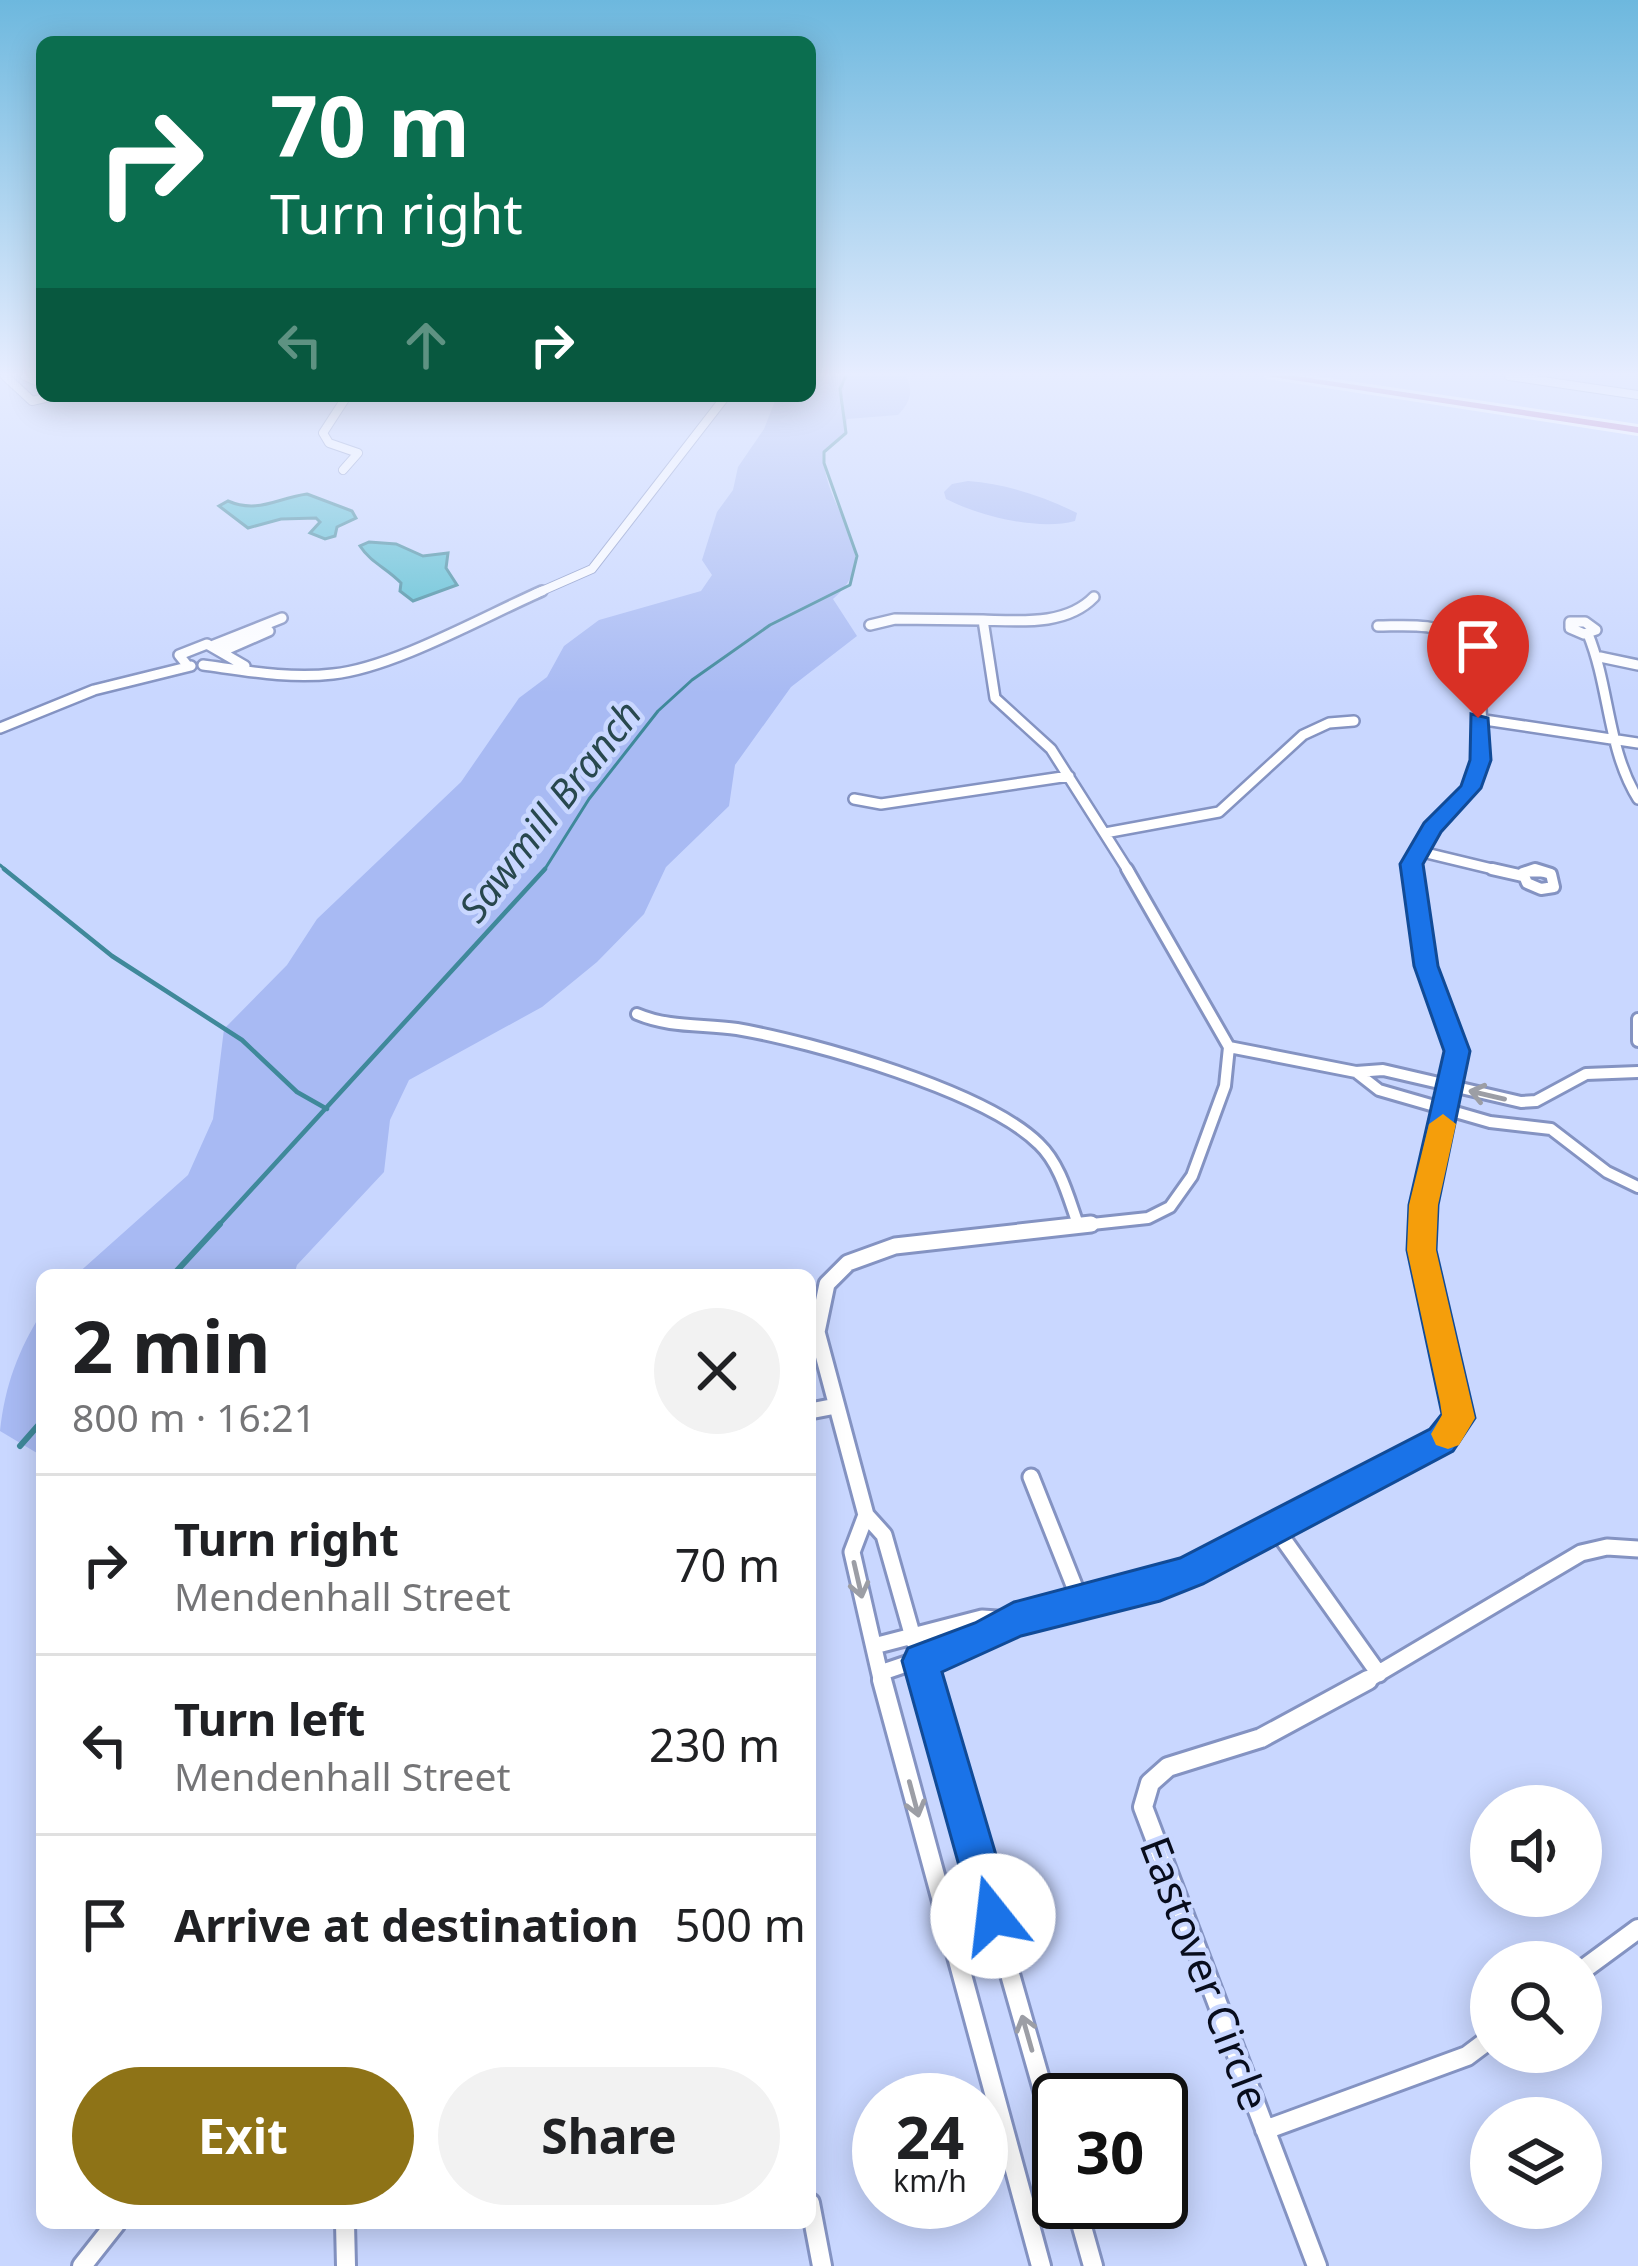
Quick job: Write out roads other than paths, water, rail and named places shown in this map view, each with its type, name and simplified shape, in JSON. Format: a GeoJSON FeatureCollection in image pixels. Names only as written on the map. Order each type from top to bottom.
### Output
{"type":"FeatureCollection","features":[{"type":"Feature","properties":{"kind":"street"},"geometry":{"type":"LineString","coordinates":[[119,683],[203,665],[318,677],[362,668],[592,569],[660,482]]}},
{"type":"Feature","properties":{"kind":"street"},"geometry":{"type":"LineString","coordinates":[[869,625],[895,619],[1060,615],[1088,606],[1094,597]]}},
{"type":"Feature","properties":{"kind":"street"},"geometry":{"type":"LineString","coordinates":[[203,665],[219,650],[285,620]]}},
{"type":"Feature","properties":{"kind":"street"},"geometry":{"type":"LineString","coordinates":[[816,1307],[823,1287],[848,1261],[895,1246],[1079,1228],[1148,1218],[1170,1207],[1184,1192],[1225,1086],[1229,1047],[1198,985],[1045,742],[1010,717],[995,698],[983,620]]}},
{"type":"Feature","properties":{"kind":"street"},"geometry":{"type":"LineString","coordinates":[[880,1673],[986,1637],[1014,1620],[1160,1583],[1276,1529],[1442,1440],[1459,1418],[1422,1250],[1424,1205],[1457,1051],[1426,966],[1412,864],[1432,828],[1471,788],[1480,760],[1476,674],[1463,637],[1430,625],[1378,626]]}},
{"type":"Feature","properties":{"kind":"street"},"geometry":{"type":"LineString","coordinates":[[1588,634],[1600,657],[1625,778],[1638,799]]}},
{"type":"Feature","properties":{"kind":"street"},"geometry":{"type":"LineString","coordinates":[[0,728],[119,683],[192,646],[219,650],[256,671]]}},
{"type":"Feature","properties":{"kind":"street"},"geometry":{"type":"LineString","coordinates":[[179,656],[191,666]]}},
{"type":"Feature","properties":{"kind":"street"},"geometry":{"type":"LineString","coordinates":[[1600,657],[1638,665]]}},
{"type":"Feature","properties":{"kind":"street"},"geometry":{"type":"LineString","coordinates":[[1478,718],[1638,743]]}},
{"type":"Feature","properties":{"kind":"street"},"geometry":{"type":"LineString","coordinates":[[1105,833],[1219,812],[1303,735],[1329,723],[1354,722]]}},
{"type":"Feature","properties":{"kind":"street"},"geometry":{"type":"LineString","coordinates":[[854,800],[881,804],[1069,776]]}},
{"type":"Feature","properties":{"kind":"street"},"geometry":{"type":"LineString","coordinates":[[1418,851],[1522,876]]}},
{"type":"Feature","properties":{"kind":"street"},"geometry":{"type":"LineString","coordinates":[[637,1014],[659,1025],[738,1030],[983,1105],[1039,1142],[1060,1176],[1079,1228]]}},
{"type":"Feature","properties":{"kind":"street"},"geometry":{"type":"LineString","coordinates":[[1638,1019],[1638,1041]]}},
{"type":"Feature","properties":{"kind":"street"},"geometry":{"type":"LineString","coordinates":[[1229,1047],[1356,1072],[1383,1070],[1521,1102],[1536,1101],[1586,1074],[1638,1072]]}},
{"type":"Feature","properties":{"kind":"street"},"geometry":{"type":"LineString","coordinates":[[1356,1072],[1379,1090],[1490,1122],[1551,1130],[1606,1172],[1638,1187]]}},
{"type":"Feature","properties":{"kind":"street"},"geometry":{"type":"LineString","coordinates":[[816,1315],[866,1515],[884,1535],[1038,2073]]}},
{"type":"Feature","properties":{"kind":"street"},"geometry":{"type":"LineString","coordinates":[[816,1410],[836,1406]]}},
{"type":"Feature","properties":{"kind":"street"},"geometry":{"type":"LineString","coordinates":[[1031,1477],[1081,1603]]}},
{"type":"Feature","properties":{"kind":"street"},"geometry":{"type":"LineString","coordinates":[[866,1515],[852,1552],[880,1673],[1041,2266]]}},
{"type":"Feature","properties":{"kind":"street"},"geometry":{"type":"LineString","coordinates":[[1276,1529],[1379,1675]]}},
{"type":"Feature","properties":{"kind":"street","name":"Eastover Circle"},"geometry":{"type":"LineString","coordinates":[[1317,2266],[1143,1807],[1150,1783],[1168,1767],[1261,1738],[1379,1675],[1581,1553],[1607,1547],[1638,1550]]}},
{"type":"Feature","properties":{"kind":"street"},"geometry":{"type":"LineString","coordinates":[[874,1646],[982,1618],[1014,1620]]}},
{"type":"Feature","properties":{"kind":"street"},"geometry":{"type":"LineString","coordinates":[[1602,1956],[1638,1929]]}},
{"type":"Feature","properties":{"kind":"street"},"geometry":{"type":"LineString","coordinates":[[1265,2130],[1470,2054]]}},
{"type":"Feature","properties":{"kind":"street"},"geometry":{"type":"LineString","coordinates":[[82,2266],[111,2229]]}},
{"type":"Feature","properties":{"kind":"street"},"geometry":{"type":"LineString","coordinates":[[345,2229],[346,2266]]}},
{"type":"Feature","properties":{"kind":"street"},"geometry":{"type":"LineString","coordinates":[[815,2229],[822,2266]]}},
{"type":"Feature","properties":{"kind":"street"},"geometry":{"type":"LineString","coordinates":[[1083,2229],[1093,2266]]}},
{"type":"Feature","properties":{"kind":"waterway","name":"Sawmill Branch"},"geometry":{"type":"LineString","coordinates":[[545,869],[589,799],[658,711],[692,680],[770,625],[850,585],[857,556],[831,482]]}},
{"type":"Feature","properties":{"kind":"waterway"},"geometry":{"type":"LineString","coordinates":[[0,865],[8,872]]}},
{"type":"Feature","properties":{"kind":"waterway"},"geometry":{"type":"LineString","coordinates":[[4,869],[112,956],[242,1040],[297,1092],[326,1108]]}},
{"type":"Feature","properties":{"kind":"waterway","name":"Sawmill Branch"},"geometry":{"type":"LineString","coordinates":[[326,1108],[545,869]]}},
{"type":"Feature","properties":{"kind":"waterway","name":"Sawmill Branch"},"geometry":{"type":"LineString","coordinates":[[217,1227],[326,1108]]}},
{"type":"Feature","properties":{"kind":"waterway","name":"Sawmill Branch"},"geometry":{"type":"LineString","coordinates":[[179,1269],[220,1224]]}},
{"type":"Feature","properties":{"kind":"waterway","name":"Sawmill Branch"},"geometry":{"type":"LineString","coordinates":[[20,1446],[36,1428]]}}]}
